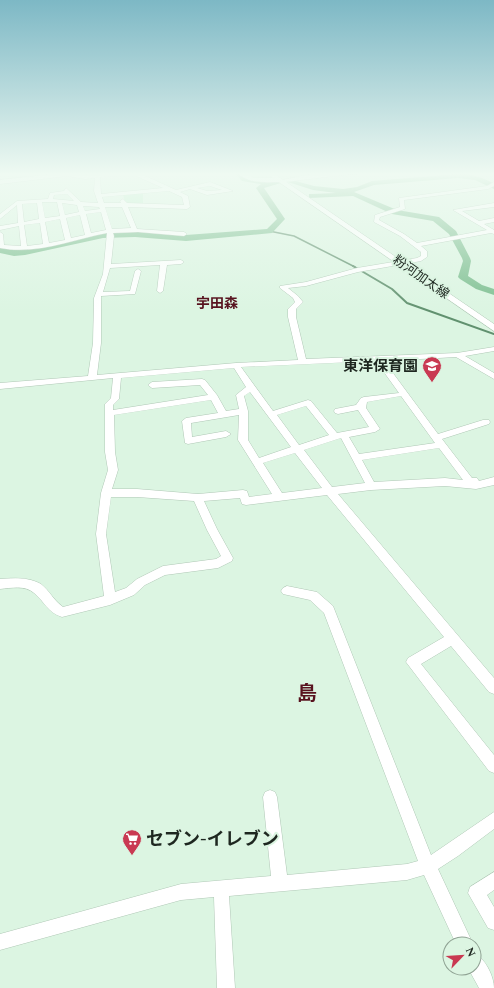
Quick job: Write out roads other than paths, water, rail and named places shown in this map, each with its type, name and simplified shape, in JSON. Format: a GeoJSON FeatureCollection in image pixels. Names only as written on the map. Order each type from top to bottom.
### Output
{"type":"FeatureCollection","features":[{"type":"Feature","properties":{"kind":"main road","name":"粉河加太線"},"geometry":{"type":"LineString","coordinates":[[340,219],[494,322]]}},
{"type":"Feature","properties":{"kind":"main road","name":"粉河加太線"},"geometry":{"type":"LineString","coordinates":[[403,262],[494,328]]}},
{"type":"Feature","properties":{"kind":"street"},"geometry":{"type":"LineString","coordinates":[[20,219],[24,248]]}},
{"type":"Feature","properties":{"kind":"street"},"geometry":{"type":"LineString","coordinates":[[0,228],[51,219]]}},
{"type":"Feature","properties":{"kind":"street"},"geometry":{"type":"LineString","coordinates":[[63,219],[68,240]]}},
{"type":"Feature","properties":{"kind":"street"},"geometry":{"type":"LineString","coordinates":[[84,219],[88,235]]}},
{"type":"Feature","properties":{"kind":"street"},"geometry":{"type":"LineString","coordinates":[[92,378],[97,343],[97,308],[110,247],[111,234],[107,219]]}},
{"type":"Feature","properties":{"kind":"street"},"geometry":{"type":"LineString","coordinates":[[130,219],[135,231]]}},
{"type":"Feature","properties":{"kind":"street"},"geometry":{"type":"LineString","coordinates":[[303,362],[292,317],[292,309],[299,302],[296,297],[282,287],[306,284],[360,270],[419,260],[424,257],[424,251],[418,245],[376,221],[376,219]]}},
{"type":"Feature","properties":{"kind":"street"},"geometry":{"type":"LineString","coordinates":[[471,219],[491,232]]}},
{"type":"Feature","properties":{"kind":"street"},"geometry":{"type":"LineString","coordinates":[[478,223],[494,220]]}},
{"type":"Feature","properties":{"kind":"street"},"geometry":{"type":"LineString","coordinates":[[42,221],[46,244]]}},
{"type":"Feature","properties":{"kind":"street"},"geometry":{"type":"LineString","coordinates":[[0,234],[1,246],[24,248],[88,235],[135,231],[184,234]]}},
{"type":"Feature","properties":{"kind":"street"},"geometry":{"type":"LineString","coordinates":[[418,245],[491,232]]}},
{"type":"Feature","properties":{"kind":"street"},"geometry":{"type":"LineString","coordinates":[[160,291],[169,254]]}},
{"type":"Feature","properties":{"kind":"street"},"geometry":{"type":"LineString","coordinates":[[107,266],[181,262]]}},
{"type":"Feature","properties":{"kind":"street"},"geometry":{"type":"LineString","coordinates":[[99,294],[133,293],[138,271]]}},
{"type":"Feature","properties":{"kind":"street"},"geometry":{"type":"LineString","coordinates":[[0,386],[236,365],[457,355],[494,349]]}},
{"type":"Feature","properties":{"kind":"street"},"geometry":{"type":"LineString","coordinates":[[457,355],[483,369],[494,377]]}},
{"type":"Feature","properties":{"kind":"street"},"geometry":{"type":"LineString","coordinates":[[378,358],[438,442],[471,483]]}},
{"type":"Feature","properties":{"kind":"street"},"geometry":{"type":"LineString","coordinates":[[236,365],[251,388],[329,490],[494,688]]}},
{"type":"Feature","properties":{"kind":"street"},"geometry":{"type":"LineString","coordinates":[[110,600],[101,534],[106,493],[113,470],[110,452],[110,404],[115,399],[117,376]]}},
{"type":"Feature","properties":{"kind":"street"},"geometry":{"type":"LineString","coordinates":[[152,385],[202,382],[214,397],[223,414]]}},
{"type":"Feature","properties":{"kind":"street"},"geometry":{"type":"LineString","coordinates":[[251,388],[240,395],[244,411],[243,440],[279,497]]}},
{"type":"Feature","properties":{"kind":"street"},"geometry":{"type":"LineString","coordinates":[[256,462],[339,436],[375,430],[360,406],[364,400],[398,395]]}},
{"type":"Feature","properties":{"kind":"street"},"geometry":{"type":"LineString","coordinates":[[110,413],[214,397]]}},
{"type":"Feature","properties":{"kind":"street"},"geometry":{"type":"LineString","coordinates":[[271,414],[308,403],[339,436],[356,458],[371,486]]}},
{"type":"Feature","properties":{"kind":"street"},"geometry":{"type":"LineString","coordinates":[[338,412],[362,407]]}},
{"type":"Feature","properties":{"kind":"street"},"geometry":{"type":"LineString","coordinates":[[226,434],[188,441],[186,421],[244,411]]}},
{"type":"Feature","properties":{"kind":"street"},"geometry":{"type":"LineString","coordinates":[[356,458],[438,442],[486,422]]}},
{"type":"Feature","properties":{"kind":"street"},"geometry":{"type":"LineString","coordinates":[[471,483],[494,477]]}},
{"type":"Feature","properties":{"kind":"street"},"geometry":{"type":"LineString","coordinates":[[106,493],[137,493],[198,498],[243,494],[246,501],[371,486],[445,482],[471,483],[476,485],[494,481]]}},
{"type":"Feature","properties":{"kind":"street"},"geometry":{"type":"LineString","coordinates":[[0,584],[17,582],[37,588],[52,606],[62,612],[110,600],[130,592],[141,582],[163,571],[218,563],[228,558],[212,530],[198,498]]}},
{"type":"Feature","properties":{"kind":"street"},"geometry":{"type":"LineString","coordinates":[[287,591],[314,596],[329,610],[428,866],[461,936]]}},
{"type":"Feature","properties":{"kind":"street"},"geometry":{"type":"LineString","coordinates":[[452,639],[412,662],[494,766]]}},
{"type":"Feature","properties":{"kind":"street"},"geometry":{"type":"LineString","coordinates":[[270,797],[280,883]]}},
{"type":"Feature","properties":{"kind":"street"},"geometry":{"type":"LineString","coordinates":[[0,942],[181,892],[407,872],[428,866],[494,820]]}},
{"type":"Feature","properties":{"kind":"street"},"geometry":{"type":"LineString","coordinates":[[494,880],[476,894],[494,922]]}},
{"type":"Feature","properties":{"kind":"street"},"geometry":{"type":"LineString","coordinates":[[220,888],[223,905],[226,988]]}},
{"type":"Feature","properties":{"kind":"street"},"geometry":{"type":"LineString","coordinates":[[482,976],[489,988]]}},
{"type":"Feature","properties":{"kind":"waterway"},"geometry":{"type":"LineString","coordinates":[[0,250],[14,253],[25,252],[103,235],[135,234],[186,238],[269,231],[281,219]]}},
{"type":"Feature","properties":{"kind":"waterway"},"geometry":{"type":"LineString","coordinates":[[436,219],[453,233],[466,258],[467,261],[463,277],[479,287],[494,292]]}},
{"type":"Feature","properties":{"kind":"waterway"},"geometry":{"type":"LineString","coordinates":[[269,231],[294,236],[355,267]]}},
{"type":"Feature","properties":{"kind":"waterway"},"geometry":{"type":"LineString","coordinates":[[353,266],[392,289],[407,303],[494,334]]}},
{"type":"Feature","properties":{"kind":"place","name":"東洋保育園"},"geometry":{"type":"Point","coordinates":[432,383]}},
{"type":"Feature","properties":{"kind":"place","name":"セブン-イレブン"},"geometry":{"type":"Point","coordinates":[132,856]}},
{"type":"Feature","properties":{"kind":"district","name":"宇田森"},"geometry":{"type":"Point","coordinates":[217,303]}},
{"type":"Feature","properties":{"kind":"district","name":"島"},"geometry":{"type":"Point","coordinates":[307,694]}}]}
